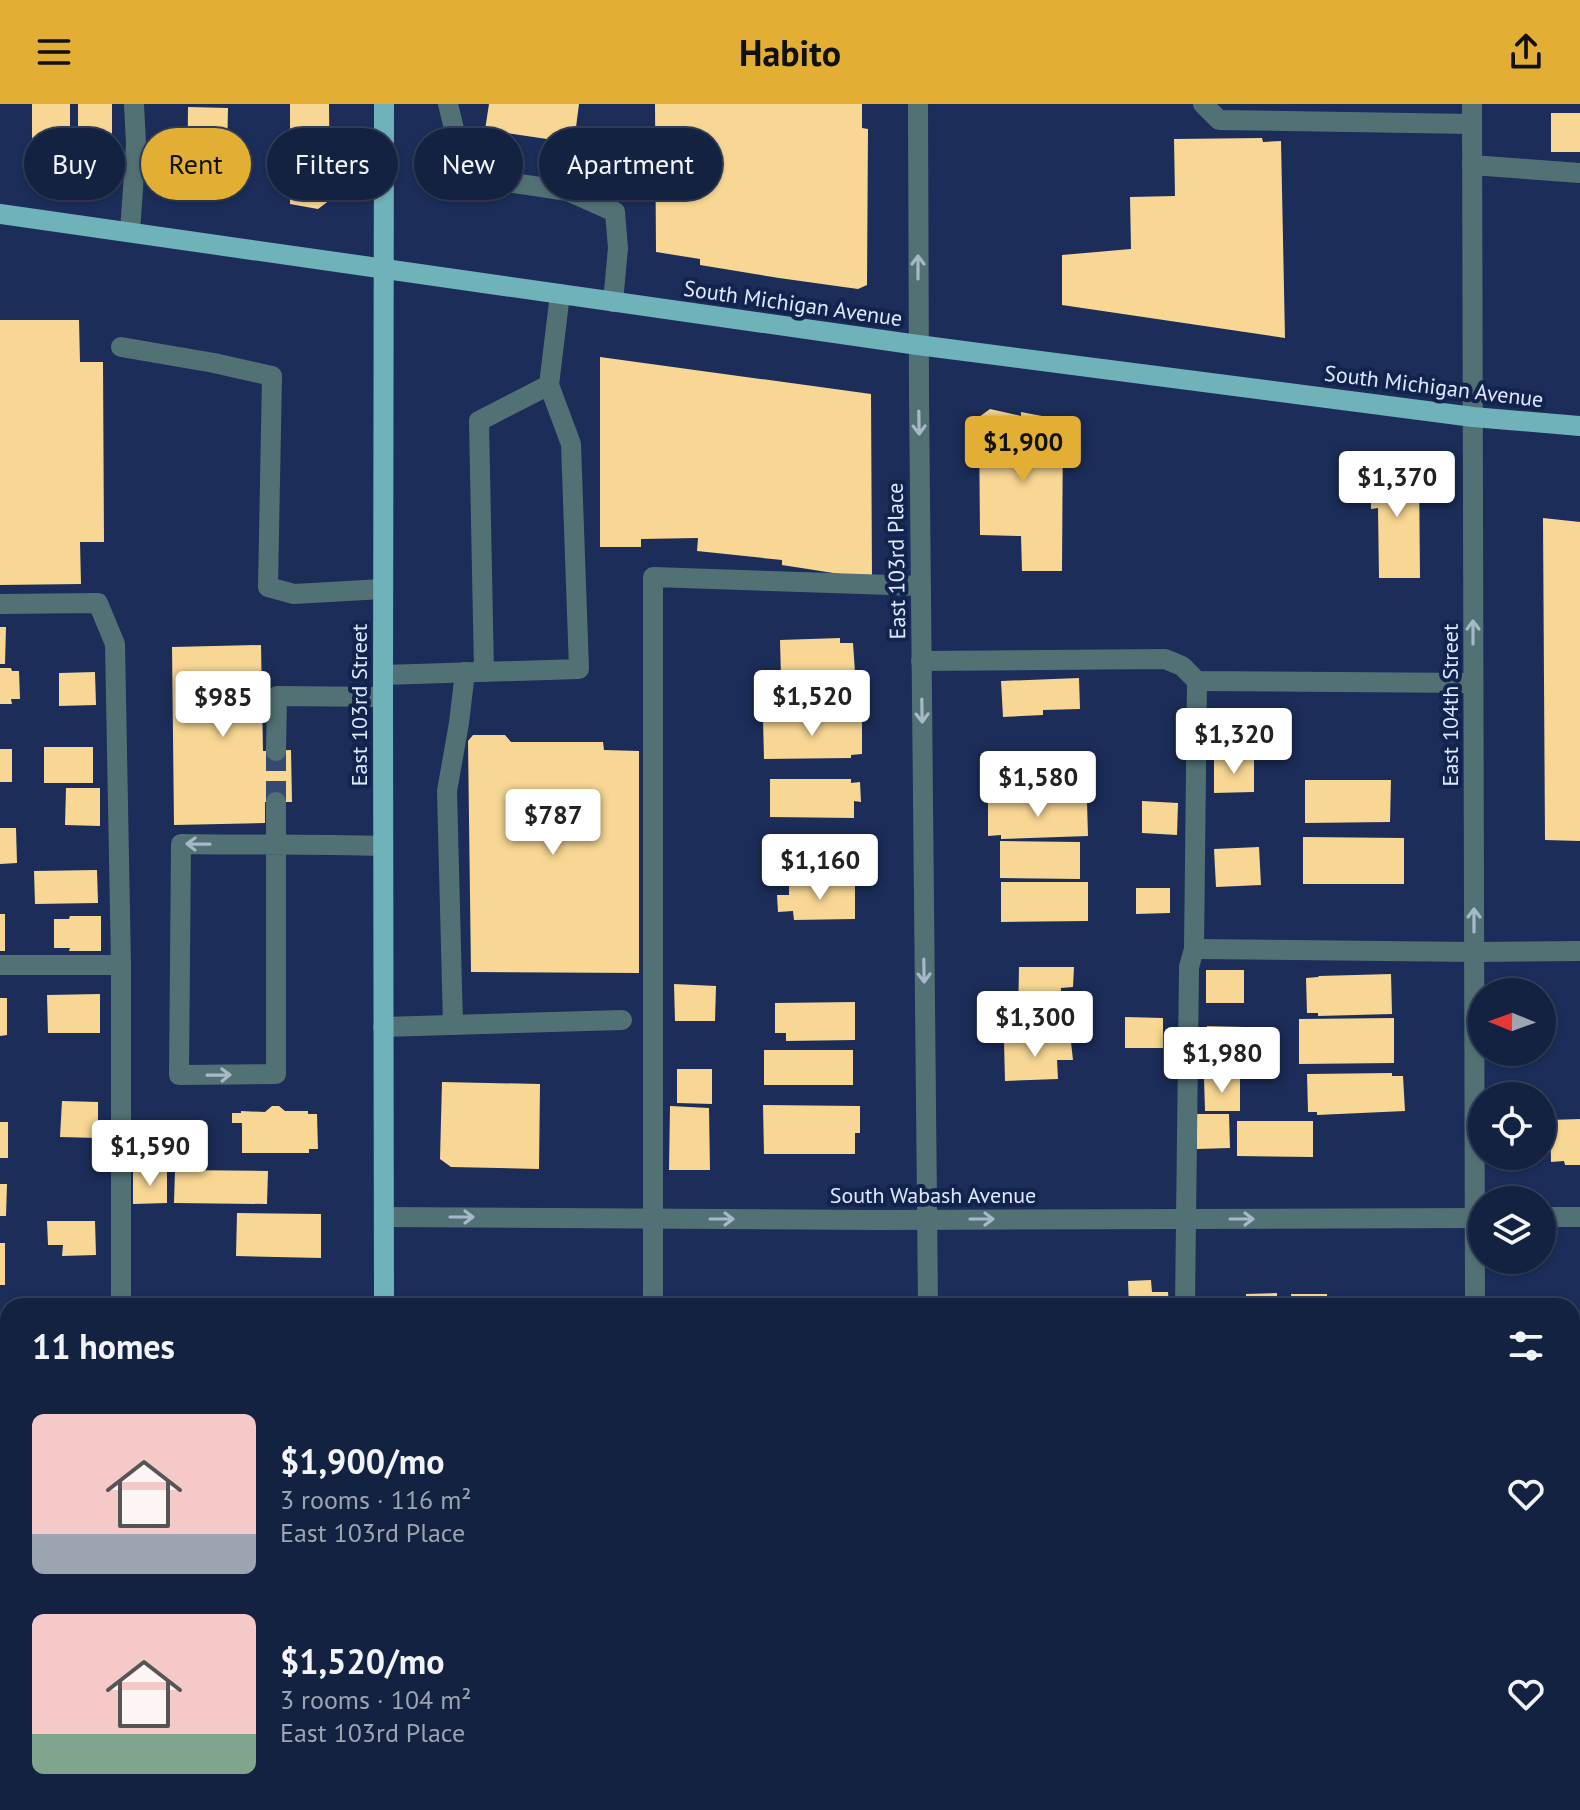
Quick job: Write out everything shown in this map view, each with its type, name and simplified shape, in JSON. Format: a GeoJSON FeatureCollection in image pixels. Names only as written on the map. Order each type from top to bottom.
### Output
{"type":"FeatureCollection","features":[{"type":"Feature","properties":{"kind":"main road","name":"East 103rd Street"},"geometry":{"type":"LineString","coordinates":[[384,104],[384,1298]]}},
{"type":"Feature","properties":{"kind":"main road","name":"South Michigan Avenue"},"geometry":{"type":"LineString","coordinates":[[0,214],[918,345],[1473,417],[1580,426]]}},
{"type":"Feature","properties":{"kind":"street"},"geometry":{"type":"LineString","coordinates":[[130,232],[136,144],[134,104]]}},
{"type":"Feature","properties":{"kind":"street"},"geometry":{"type":"LineString","coordinates":[[448,104],[456,137],[472,177],[568,191],[615,212],[618,248],[613,302]]}},
{"type":"Feature","properties":{"kind":"street","name":"East 103rd Place"},"geometry":{"type":"LineString","coordinates":[[918,104],[928,1298]]}},
{"type":"Feature","properties":{"kind":"street"},"geometry":{"type":"LineString","coordinates":[[1203,104],[1219,120],[1472,114]]}},
{"type":"Feature","properties":{"kind":"street","name":"East 104th Street"},"geometry":{"type":"LineString","coordinates":[[1472,114],[1478,1186]]}},
{"type":"Feature","properties":{"kind":"street"},"geometry":{"type":"LineString","coordinates":[[1472,165],[1580,173]]}},
{"type":"Feature","properties":{"kind":"street"},"geometry":{"type":"LineString","coordinates":[[383,675],[579,669],[571,444],[549,385],[560,294]]}},
{"type":"Feature","properties":{"kind":"street"},"geometry":{"type":"LineString","coordinates":[[121,347],[272,376],[268,587],[294,594],[383,589]]}},
{"type":"Feature","properties":{"kind":"street"},"geometry":{"type":"LineString","coordinates":[[453,1025],[447,791],[459,723],[474,672],[479,421],[549,385]]}},
{"type":"Feature","properties":{"kind":"street"},"geometry":{"type":"LineString","coordinates":[[653,1298],[653,577],[921,586]]}},
{"type":"Feature","properties":{"kind":"street"},"geometry":{"type":"LineString","coordinates":[[0,604],[98,603],[115,644],[121,965],[121,1298]]}},
{"type":"Feature","properties":{"kind":"street"},"geometry":{"type":"LineString","coordinates":[[921,661],[1165,659],[1182,666],[1197,681],[1473,683]]}},
{"type":"Feature","properties":{"kind":"street"},"geometry":{"type":"LineString","coordinates":[[1185,1298],[1189,967],[1194,949],[1197,681]]}},
{"type":"Feature","properties":{"kind":"street"},"geometry":{"type":"LineString","coordinates":[[276,751],[277,696],[383,697]]}},
{"type":"Feature","properties":{"kind":"street"},"geometry":{"type":"LineString","coordinates":[[276,802],[276,845],[276,1074],[179,1075],[181,844],[276,845],[383,846]]}},
{"type":"Feature","properties":{"kind":"street"},"geometry":{"type":"LineString","coordinates":[[1194,949],[1580,951]]}},
{"type":"Feature","properties":{"kind":"street"},"geometry":{"type":"LineString","coordinates":[[0,965],[121,965]]}},
{"type":"Feature","properties":{"kind":"street"},"geometry":{"type":"LineString","coordinates":[[383,1027],[622,1020]]}},
{"type":"Feature","properties":{"kind":"street","name":"South Wabash Avenue"},"geometry":{"type":"LineString","coordinates":[[384,1217],[927,1220],[1468,1218]]}},
{"type":"Feature","properties":{"kind":"street"},"geometry":{"type":"LineString","coordinates":[[1556,1217],[1580,1217]]}},
{"type":"Feature","properties":{"kind":"street","name":"East 104th Street"},"geometry":{"type":"LineString","coordinates":[[1475,1298],[1476,1274]]}},
{"type":"Feature","properties":{"kind":"building"},"geometry":{"type":"Polygon","coordinates":[[[32,104],[70,104],[70,128],[32,128],[32,104]]]}},
{"type":"Feature","properties":{"kind":"building"},"geometry":{"type":"Polygon","coordinates":[[[78,104],[112,104],[112,128],[78,128],[78,104]]]}},
{"type":"Feature","properties":{"kind":"building"},"geometry":{"type":"Polygon","coordinates":[[[290,104],[329,104],[329,128],[290,128],[290,104]]]}},
{"type":"Feature","properties":{"kind":"building"},"geometry":{"type":"Polygon","coordinates":[[[489,104],[579,104],[576,128],[539,128],[539,138],[523,136],[523,128],[485,128],[489,104]]]}},
{"type":"Feature","properties":{"kind":"building"},"geometry":{"type":"Polygon","coordinates":[[[655,104],[862,104],[862,128],[868,129],[867,285],[858,289],[779,278],[700,265],[700,259],[656,252],[656,200],[722,200],[722,128],[655,128],[655,104]]]}},
{"type":"Feature","properties":{"kind":"building"},"geometry":{"type":"Polygon","coordinates":[[[188,107],[228,108],[228,128],[188,128],[188,107]]]}},
{"type":"Feature","properties":{"kind":"building"},"geometry":{"type":"Polygon","coordinates":[[[1551,113],[1580,113],[1580,152],[1551,152],[1551,113]]]}},
{"type":"Feature","properties":{"kind":"building"},"geometry":{"type":"Polygon","coordinates":[[[1262,138],[1263,142],[1281,141],[1285,338],[1062,305],[1062,255],[1131,249],[1130,197],[1175,196],[1174,139],[1262,138]]]}},
{"type":"Feature","properties":{"kind":"building"},"geometry":{"type":"Polygon","coordinates":[[[290,200],[330,200],[318,209],[290,204],[290,200]]]}},
{"type":"Feature","properties":{"kind":"building"},"geometry":{"type":"Polygon","coordinates":[[[0,320],[79,320],[80,362],[103,362],[104,542],[80,542],[81,584],[0,585],[0,320]]]}},
{"type":"Feature","properties":{"kind":"building"},"geometry":{"type":"Polygon","coordinates":[[[600,357],[871,394],[872,579],[782,565],[782,560],[697,551],[698,538],[641,539],[641,547],[600,547],[600,357]]]}},
{"type":"Feature","properties":{"kind":"building"},"geometry":{"type":"Polygon","coordinates":[[[990,409],[1063,420],[1062,571],[1022,571],[1021,536],[980,535],[979,417],[990,409]]]}},
{"type":"Feature","properties":{"kind":"building"},"geometry":{"type":"Polygon","coordinates":[[[1371,461],[1419,467],[1420,578],[1379,578],[1378,508],[1371,509],[1371,461]]]}},
{"type":"Feature","properties":{"kind":"building"},"geometry":{"type":"Polygon","coordinates":[[[1543,518],[1580,522],[1580,841],[1545,840],[1543,518]]]}},
{"type":"Feature","properties":{"kind":"building"},"geometry":{"type":"Polygon","coordinates":[[[0,627],[6,627],[5,664],[0,664],[0,627]]]}},
{"type":"Feature","properties":{"kind":"building"},"geometry":{"type":"Polygon","coordinates":[[[840,638],[840,643],[853,643],[855,672],[781,678],[780,640],[840,638]]]}},
{"type":"Feature","properties":{"kind":"building"},"geometry":{"type":"Polygon","coordinates":[[[261,645],[263,751],[291,750],[292,802],[265,802],[265,823],[174,825],[172,647],[261,645]]]}},
{"type":"Feature","properties":{"kind":"building"},"geometry":{"type":"Polygon","coordinates":[[[0,668],[19,671],[20,699],[11,699],[12,704],[0,704],[0,668]]]}},
{"type":"Feature","properties":{"kind":"building"},"geometry":{"type":"Polygon","coordinates":[[[95,672],[96,705],[59,706],[59,673],[95,672]]]}},
{"type":"Feature","properties":{"kind":"building"},"geometry":{"type":"Polygon","coordinates":[[[1079,678],[1080,709],[1043,710],[1043,715],[1003,717],[1001,681],[1079,678]]]}},
{"type":"Feature","properties":{"kind":"building"},"geometry":{"type":"Polygon","coordinates":[[[862,718],[862,754],[851,755],[851,758],[764,759],[763,719],[862,718]]]}},
{"type":"Feature","properties":{"kind":"building"},"geometry":{"type":"Polygon","coordinates":[[[473,735],[505,735],[511,742],[603,742],[604,750],[639,751],[639,973],[471,972],[468,741],[473,735]]]}},
{"type":"Feature","properties":{"kind":"building"},"geometry":{"type":"Polygon","coordinates":[[[44,747],[93,747],[93,783],[44,783],[44,747]]]}},
{"type":"Feature","properties":{"kind":"building"},"geometry":{"type":"Polygon","coordinates":[[[0,749],[12,749],[12,782],[0,782],[0,749]]]}},
{"type":"Feature","properties":{"kind":"building"},"geometry":{"type":"Polygon","coordinates":[[[1254,759],[1254,792],[1214,793],[1214,760],[1254,759]]]}},
{"type":"Feature","properties":{"kind":"building"},"geometry":{"type":"Polygon","coordinates":[[[770,779],[851,779],[851,783],[860,782],[861,802],[854,801],[854,818],[770,817],[770,779]]]}},
{"type":"Feature","properties":{"kind":"building"},"geometry":{"type":"Polygon","coordinates":[[[1305,780],[1391,780],[1390,822],[1305,823],[1305,780]]]}},
{"type":"Feature","properties":{"kind":"building"},"geometry":{"type":"Polygon","coordinates":[[[66,788],[100,788],[100,826],[65,825],[66,788]]]}},
{"type":"Feature","properties":{"kind":"building"},"geometry":{"type":"Polygon","coordinates":[[[1069,800],[1070,803],[1087,802],[1088,836],[1001,839],[1001,835],[988,836],[988,803],[1069,800]]]}},
{"type":"Feature","properties":{"kind":"building"},"geometry":{"type":"Polygon","coordinates":[[[1142,801],[1178,803],[1177,835],[1142,833],[1142,801]]]}},
{"type":"Feature","properties":{"kind":"building"},"geometry":{"type":"Polygon","coordinates":[[[0,828],[16,828],[17,863],[0,864],[0,828]]]}},
{"type":"Feature","properties":{"kind":"building"},"geometry":{"type":"Polygon","coordinates":[[[1303,837],[1404,838],[1404,884],[1303,884],[1303,837]]]}},
{"type":"Feature","properties":{"kind":"building"},"geometry":{"type":"Polygon","coordinates":[[[852,840],[852,843],[861,844],[861,865],[858,865],[856,879],[771,879],[770,843],[852,840]]]}},
{"type":"Feature","properties":{"kind":"building"},"geometry":{"type":"Polygon","coordinates":[[[1000,841],[1080,842],[1080,879],[1000,878],[1000,841]]]}},
{"type":"Feature","properties":{"kind":"building"},"geometry":{"type":"Polygon","coordinates":[[[1259,847],[1261,885],[1216,887],[1214,849],[1259,847]]]}},
{"type":"Feature","properties":{"kind":"building"},"geometry":{"type":"Polygon","coordinates":[[[97,870],[98,903],[35,904],[34,871],[97,870]]]}},
{"type":"Feature","properties":{"kind":"building"},"geometry":{"type":"Polygon","coordinates":[[[1001,882],[1088,882],[1088,921],[1001,922],[1001,882]]]}},
{"type":"Feature","properties":{"kind":"building"},"geometry":{"type":"Polygon","coordinates":[[[855,883],[855,919],[794,920],[793,911],[778,912],[777,895],[789,895],[789,885],[855,883]]]}},
{"type":"Feature","properties":{"kind":"building"},"geometry":{"type":"Polygon","coordinates":[[[1136,888],[1170,888],[1170,913],[1136,914],[1136,888]]]}},
{"type":"Feature","properties":{"kind":"building"},"geometry":{"type":"Polygon","coordinates":[[[0,914],[5,914],[5,951],[0,951],[0,914]]]}},
{"type":"Feature","properties":{"kind":"building"},"geometry":{"type":"Polygon","coordinates":[[[70,916],[101,916],[101,951],[54,948],[54,919],[69,919],[70,916]]]}},
{"type":"Feature","properties":{"kind":"building"},"geometry":{"type":"Polygon","coordinates":[[[1019,967],[1074,967],[1073,987],[1061,988],[1060,1018],[1018,1019],[1019,967]]]}},
{"type":"Feature","properties":{"kind":"building"},"geometry":{"type":"Polygon","coordinates":[[[1206,970],[1244,970],[1244,1003],[1206,1003],[1206,970]]]}},
{"type":"Feature","properties":{"kind":"building"},"geometry":{"type":"Polygon","coordinates":[[[1391,974],[1392,1014],[1318,1016],[1318,1013],[1307,1013],[1306,978],[1391,974]]]}},
{"type":"Feature","properties":{"kind":"building"},"geometry":{"type":"Polygon","coordinates":[[[674,984],[716,986],[715,1021],[675,1021],[674,984]]]}},
{"type":"Feature","properties":{"kind":"building"},"geometry":{"type":"Polygon","coordinates":[[[100,994],[100,1033],[48,1033],[47,995],[100,994]]]}},
{"type":"Feature","properties":{"kind":"building"},"geometry":{"type":"Polygon","coordinates":[[[0,998],[7,998],[7,1035],[0,1036],[0,998]]]}},
{"type":"Feature","properties":{"kind":"building"},"geometry":{"type":"Polygon","coordinates":[[[855,1002],[855,1040],[786,1041],[786,1033],[775,1033],[775,1003],[855,1002]]]}},
{"type":"Feature","properties":{"kind":"building"},"geometry":{"type":"Polygon","coordinates":[[[1125,1017],[1163,1018],[1163,1048],[1125,1048],[1125,1017]]]}},
{"type":"Feature","properties":{"kind":"building"},"geometry":{"type":"Polygon","coordinates":[[[1394,1018],[1394,1063],[1299,1064],[1299,1019],[1394,1018]]]}},
{"type":"Feature","properties":{"kind":"building"},"geometry":{"type":"Polygon","coordinates":[[[1207,1026],[1244,1027],[1244,1063],[1205,1063],[1207,1026]]]}},
{"type":"Feature","properties":{"kind":"building"},"geometry":{"type":"Polygon","coordinates":[[[1058,1040],[1058,1043],[1071,1042],[1073,1060],[1057,1060],[1058,1079],[1005,1081],[1004,1042],[1058,1040]]]}},
{"type":"Feature","properties":{"kind":"building"},"geometry":{"type":"Polygon","coordinates":[[[764,1050],[853,1050],[853,1085],[764,1085],[764,1050]]]}},
{"type":"Feature","properties":{"kind":"building"},"geometry":{"type":"Polygon","coordinates":[[[677,1069],[712,1069],[712,1104],[677,1103],[677,1069]]]}},
{"type":"Feature","properties":{"kind":"building"},"geometry":{"type":"Polygon","coordinates":[[[1392,1073],[1392,1076],[1403,1076],[1405,1111],[1317,1115],[1317,1112],[1308,1112],[1307,1074],[1392,1073]]]}},
{"type":"Feature","properties":{"kind":"building"},"geometry":{"type":"Polygon","coordinates":[[[1204,1079],[1240,1079],[1240,1111],[1205,1111],[1204,1079]]]}},
{"type":"Feature","properties":{"kind":"building"},"geometry":{"type":"Polygon","coordinates":[[[442,1082],[540,1084],[539,1169],[451,1167],[440,1159],[442,1082]]]}},
{"type":"Feature","properties":{"kind":"building"},"geometry":{"type":"Polygon","coordinates":[[[62,1101],[98,1102],[98,1138],[60,1137],[62,1101]]]}},
{"type":"Feature","properties":{"kind":"building"},"geometry":{"type":"Polygon","coordinates":[[[763,1105],[860,1106],[860,1133],[855,1133],[855,1154],[764,1154],[763,1105]]]}},
{"type":"Feature","properties":{"kind":"building"},"geometry":{"type":"Polygon","coordinates":[[[272,1106],[279,1106],[285,1111],[317,1114],[318,1149],[309,1149],[309,1153],[242,1153],[242,1123],[232,1123],[232,1113],[265,1112],[272,1106]]]}},
{"type":"Feature","properties":{"kind":"building"},"geometry":{"type":"Polygon","coordinates":[[[670,1106],[709,1108],[710,1170],[669,1170],[670,1106]]]}},
{"type":"Feature","properties":{"kind":"building"},"geometry":{"type":"Polygon","coordinates":[[[1197,1114],[1229,1114],[1230,1148],[1197,1149],[1197,1114]]]}},
{"type":"Feature","properties":{"kind":"building"},"geometry":{"type":"Polygon","coordinates":[[[1580,1119],[1580,1165],[1556,1162],[1556,1120],[1580,1119]]]}},
{"type":"Feature","properties":{"kind":"building"},"geometry":{"type":"Polygon","coordinates":[[[1237,1121],[1313,1121],[1313,1157],[1237,1156],[1237,1121]]]}},
{"type":"Feature","properties":{"kind":"building"},"geometry":{"type":"Polygon","coordinates":[[[0,1122],[8,1122],[8,1158],[0,1158],[0,1122]]]}},
{"type":"Feature","properties":{"kind":"building"},"geometry":{"type":"Polygon","coordinates":[[[175,1170],[268,1171],[267,1204],[174,1203],[175,1170]]]}},
{"type":"Feature","properties":{"kind":"building"},"geometry":{"type":"Polygon","coordinates":[[[133,1171],[167,1172],[167,1203],[133,1204],[133,1171]]]}},
{"type":"Feature","properties":{"kind":"building"},"geometry":{"type":"Polygon","coordinates":[[[0,1184],[7,1184],[6,1216],[0,1216],[0,1184]]]}},
{"type":"Feature","properties":{"kind":"building"},"geometry":{"type":"Polygon","coordinates":[[[237,1213],[321,1214],[321,1258],[236,1256],[237,1213]]]}},
{"type":"Feature","properties":{"kind":"building"},"geometry":{"type":"Polygon","coordinates":[[[47,1221],[95,1221],[96,1255],[62,1256],[63,1245],[48,1245],[47,1221]]]}},
{"type":"Feature","properties":{"kind":"building"},"geometry":{"type":"Polygon","coordinates":[[[0,1243],[5,1243],[5,1285],[0,1285],[0,1243]]]}},
{"type":"Feature","properties":{"kind":"building"},"geometry":{"type":"Polygon","coordinates":[[[1151,1280],[1152,1292],[1168,1292],[1168,1298],[1129,1298],[1128,1281],[1151,1280]]]}},
{"type":"Feature","properties":{"kind":"building"},"geometry":{"type":"Polygon","coordinates":[[[1277,1293],[1277,1298],[1246,1298],[1246,1294],[1277,1293]]]}},
{"type":"Feature","properties":{"kind":"building"},"geometry":{"type":"Polygon","coordinates":[[[1291,1294],[1327,1294],[1327,1298],[1291,1298],[1291,1294]]]}},
{"type":"Feature","properties":{"kind":"tunnel"},"geometry":{"type":"LineString","coordinates":[[276,751],[276,802]]}}]}
